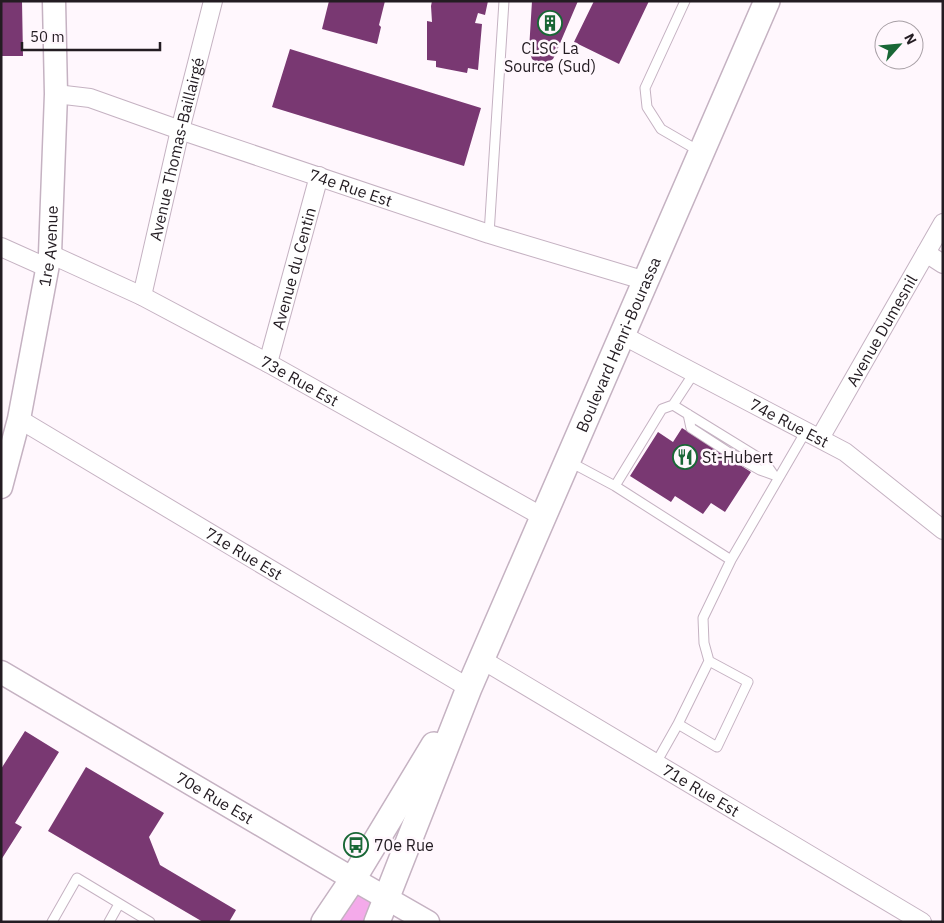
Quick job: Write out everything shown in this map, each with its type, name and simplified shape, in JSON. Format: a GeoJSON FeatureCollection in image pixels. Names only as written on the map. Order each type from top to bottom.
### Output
{"type":"FeatureCollection","features":[{"type":"Feature","properties":{"kind":"main road","name":"Boulevard Henri-Bourassa"},"geometry":{"type":"LineString","coordinates":[[377,922],[481,659],[767,1]]}},
{"type":"Feature","properties":{"kind":"main road","name":"Boulevard Henri-Bourassa"},"geometry":{"type":"LineString","coordinates":[[324,922],[353,879],[469,688]]}},
{"type":"Feature","properties":{"kind":"street","name":"1re Avenue"},"geometry":{"type":"LineString","coordinates":[[1,487],[19,419],[49,261],[56,94],[54,1]]}},
{"type":"Feature","properties":{"kind":"street","name":"Avenue Thomas-Baillairgé"},"geometry":{"type":"LineString","coordinates":[[142,296],[180,130],[214,1]]}},
{"type":"Feature","properties":{"kind":"street","name":"74e Rue Est"},"geometry":{"type":"LineString","coordinates":[[56,94],[90,98],[489,234],[646,281]]}},
{"type":"Feature","properties":{"kind":"street","name":"Avenue du Centin"},"geometry":{"type":"LineString","coordinates":[[268,363],[319,176]]}},
{"type":"Feature","properties":{"kind":"street","name":"Avenue Dumesnil"},"geometry":{"type":"LineString","coordinates":[[813,435],[943,223]]}},
{"type":"Feature","properties":{"kind":"street","name":"73e Rue Est"},"geometry":{"type":"LineString","coordinates":[[1,247],[49,261],[142,296],[268,363],[543,517]]}},
{"type":"Feature","properties":{"kind":"street"},"geometry":{"type":"LineString","coordinates":[[926,253],[943,264]]}},
{"type":"Feature","properties":{"kind":"street","name":"74e Rue Est"},"geometry":{"type":"LineString","coordinates":[[622,335],[845,452],[943,530]]}},
{"type":"Feature","properties":{"kind":"street","name":"71e Rue Est"},"geometry":{"type":"LineString","coordinates":[[19,419],[469,688]]}},
{"type":"Feature","properties":{"kind":"street","name":"71e Rue Est"},"geometry":{"type":"LineString","coordinates":[[481,659],[922,922]]}},
{"type":"Feature","properties":{"kind":"street","name":"70e Rue Est"},"geometry":{"type":"LineString","coordinates":[[1,672],[428,922]]}},
{"type":"Feature","properties":{"kind":"lane"},"geometry":{"type":"LineString","coordinates":[[489,234],[504,1]]}},
{"type":"Feature","properties":{"kind":"lane"},"geometry":{"type":"LineString","coordinates":[[685,1],[645,88],[647,107],[661,129],[702,152]]}},
{"type":"Feature","properties":{"kind":"lane"},"geometry":{"type":"LineString","coordinates":[[615,486],[662,409],[672,404],[694,373]]}},
{"type":"Feature","properties":{"kind":"lane"},"geometry":{"type":"LineString","coordinates":[[672,404],[688,414],[691,428],[728,452],[760,470],[776,476]]}},
{"type":"Feature","properties":{"kind":"lane"},"geometry":{"type":"LineString","coordinates":[[656,763],[678,724],[709,661],[704,643],[703,618],[776,476],[813,435]]}},
{"type":"Feature","properties":{"kind":"lane"},"geometry":{"type":"LineString","coordinates":[[568,460],[615,486],[732,560]]}},
{"type":"Feature","properties":{"kind":"lane"},"geometry":{"type":"LineString","coordinates":[[678,724],[717,747],[748,682],[709,661]]}},
{"type":"Feature","properties":{"kind":"lane"},"geometry":{"type":"LineString","coordinates":[[52,922],[77,878],[150,922]]}},
{"type":"Feature","properties":{"kind":"lane"},"geometry":{"type":"LineString","coordinates":[[109,922],[119,904]]}},
{"type":"Feature","properties":{"kind":"shaded area"},"geometry":{"type":"Polygon","coordinates":[[[353,879],[387,899],[377,922],[324,922],[353,879]]]}},
{"type":"Feature","properties":{"kind":"building"},"geometry":{"type":"Polygon","coordinates":[[[1,1],[22,1],[23,56],[1,56],[1,1]]]}},
{"type":"Feature","properties":{"kind":"building"},"geometry":{"type":"Polygon","coordinates":[[[329,1],[385,1],[379,25],[381,27],[377,44],[322,29],[329,1]]]}},
{"type":"Feature","properties":{"kind":"building"},"geometry":{"type":"Polygon","coordinates":[[[432,1],[488,1],[485,15],[478,13],[475,23],[482,24],[478,70],[468,68],[467,73],[436,67],[436,61],[427,60],[427,21],[432,22],[432,1]]]}},
{"type":"Feature","properties":{"kind":"building","name":"CLSC La Source (Sud)"},"geometry":{"type":"Polygon","coordinates":[[[532,1],[578,1],[553,59],[545,64],[532,59],[529,50],[532,1]]]}},
{"type":"Feature","properties":{"kind":"building"},"geometry":{"type":"Polygon","coordinates":[[[594,1],[649,1],[619,64],[574,42],[594,1]]]}},
{"type":"Feature","properties":{"kind":"building"},"geometry":{"type":"Polygon","coordinates":[[[290,49],[481,108],[464,166],[272,107],[290,49]]]}},
{"type":"Feature","properties":{"kind":"building","name":"St-Hubert"},"geometry":{"type":"Polygon","coordinates":[[[682,428],[751,472],[725,512],[711,503],[703,514],[675,496],[671,502],[630,476],[658,432],[673,442],[682,428]]]}},
{"type":"Feature","properties":{"kind":"building"},"geometry":{"type":"Polygon","coordinates":[[[25,731],[59,752],[15,823],[22,827],[1,860],[1,769],[25,731]]]}},
{"type":"Feature","properties":{"kind":"building"},"geometry":{"type":"Polygon","coordinates":[[[86,767],[164,813],[149,837],[160,865],[236,910],[229,922],[203,922],[48,831],[86,767]]]}},
{"type":"Feature","properties":{"kind":"place","name":"CLSC La Source (Sud)"},"geometry":{"type":"Point","coordinates":[550,23]}},
{"type":"Feature","properties":{"kind":"place","name":"St-Hubert"},"geometry":{"type":"Point","coordinates":[685,457]}},
{"type":"Feature","properties":{"kind":"place","name":"70e Rue"},"geometry":{"type":"Point","coordinates":[356,845]}}]}
